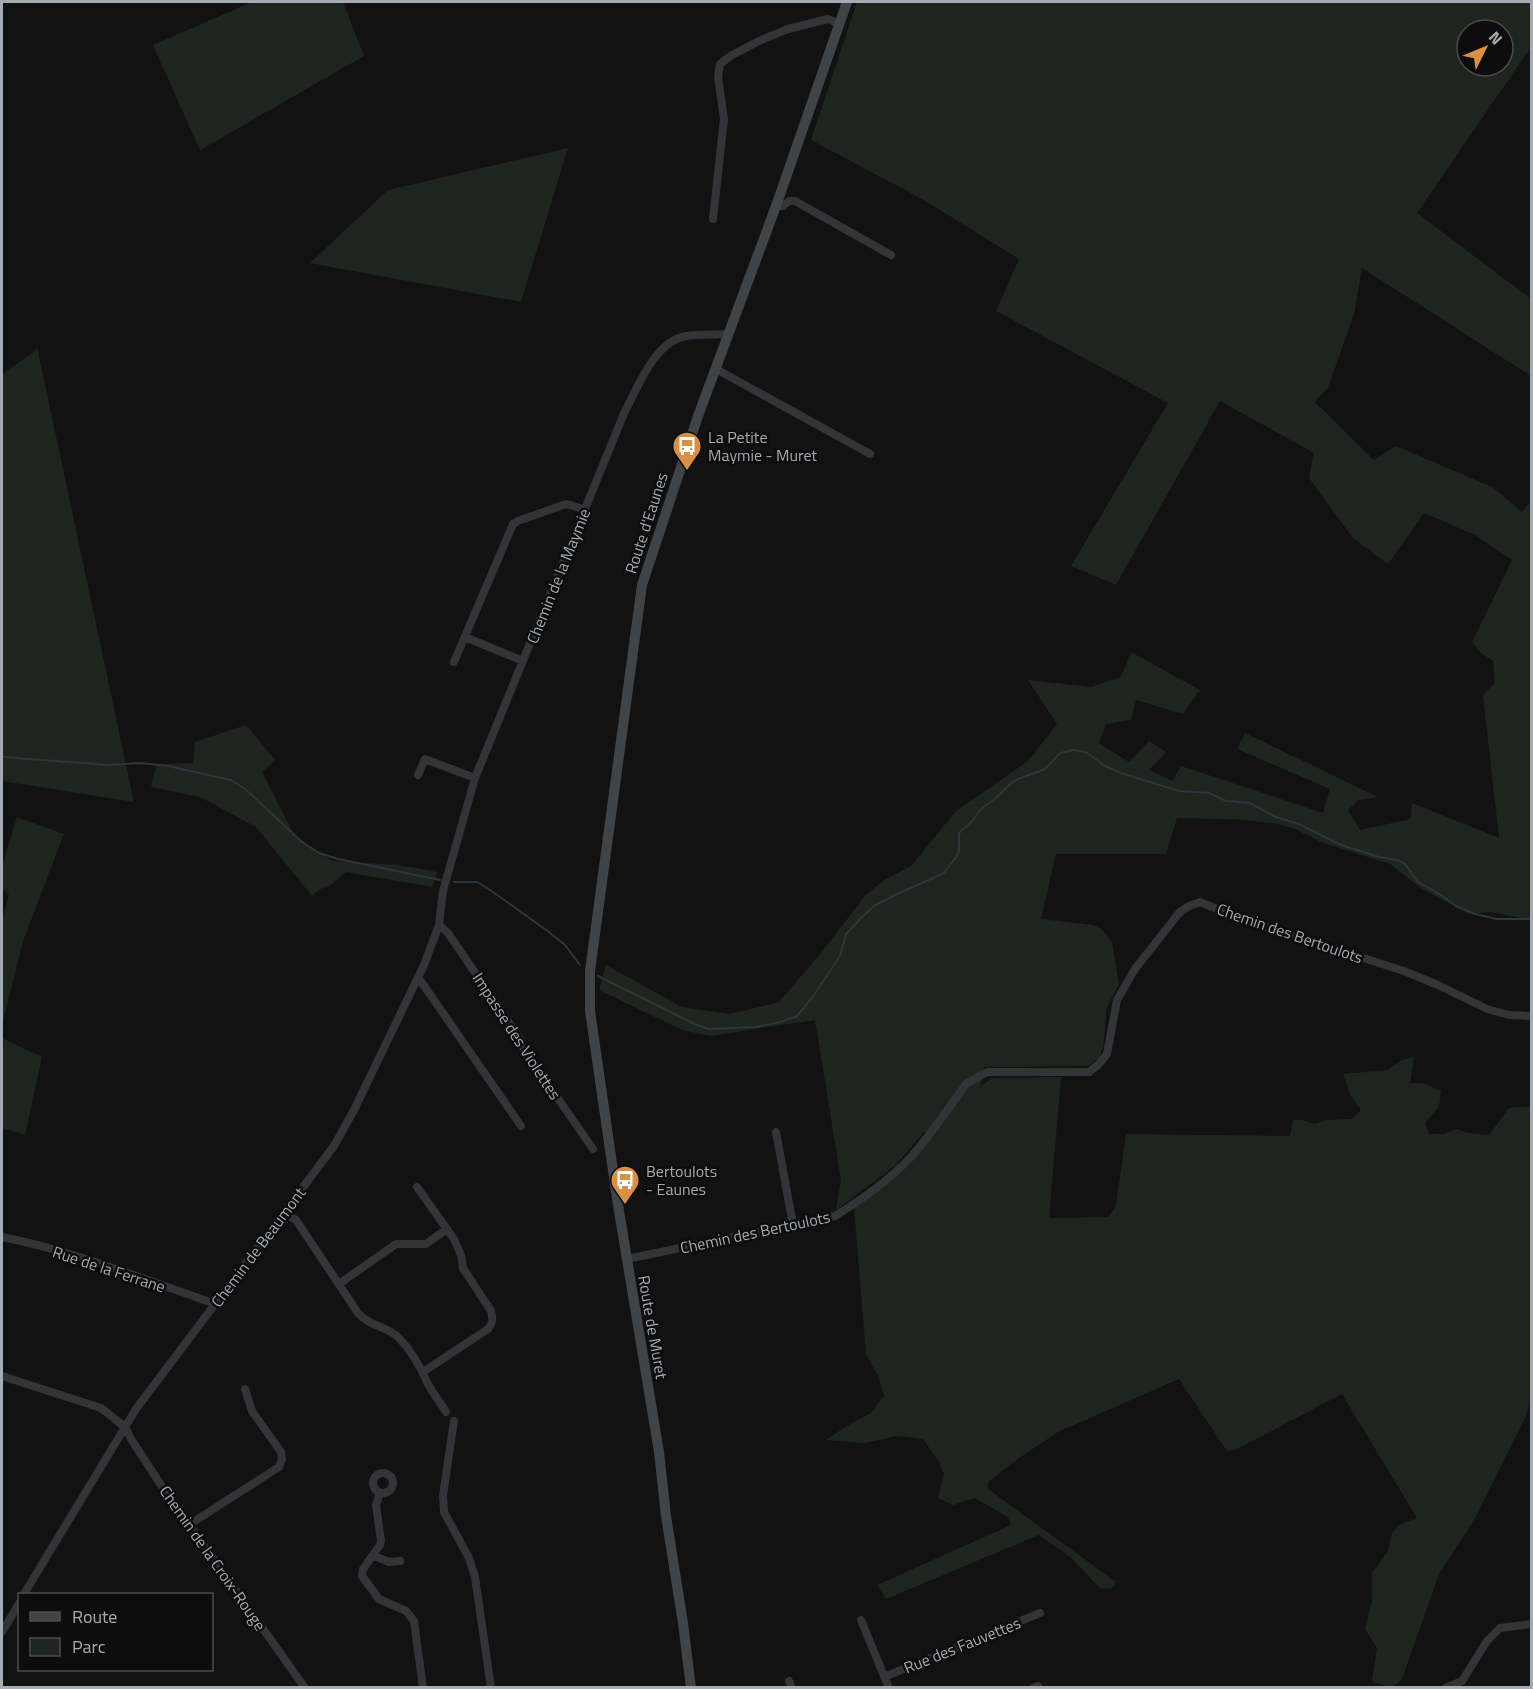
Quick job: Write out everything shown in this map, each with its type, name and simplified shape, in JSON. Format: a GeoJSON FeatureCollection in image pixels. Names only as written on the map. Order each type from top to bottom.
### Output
{"type":"FeatureCollection","features":[{"type":"Feature","properties":{"kind":"main road","name":"Route d'Eaunes"},"geometry":{"type":"LineString","coordinates":[[590,971],[642,585],[672,491],[776,206],[847,2]]}},
{"type":"Feature","properties":{"kind":"main road","name":"Route de Muret"},"geometry":{"type":"LineString","coordinates":[[590,971],[590,1011],[659,1452],[690,1688]]}},
{"type":"Feature","properties":{"kind":"street"},"geometry":{"type":"LineString","coordinates":[[713,219],[724,119],[718,77],[720,64],[761,40],[788,29],[828,19],[840,24]]}},
{"type":"Feature","properties":{"kind":"street"},"geometry":{"type":"LineString","coordinates":[[776,206],[795,201],[891,255]]}},
{"type":"Feature","properties":{"kind":"street","name":"Chemin de la Maymie"},"geometry":{"type":"LineString","coordinates":[[446,877],[475,778],[626,411],[655,356],[670,341],[685,336],[728,334]]}},
{"type":"Feature","properties":{"kind":"street"},"geometry":{"type":"LineString","coordinates":[[716,369],[870,454]]}},
{"type":"Feature","properties":{"kind":"street"},"geometry":{"type":"LineString","coordinates":[[454,662],[511,528],[518,521],[566,504],[585,510]]}},
{"type":"Feature","properties":{"kind":"street"},"geometry":{"type":"LineString","coordinates":[[465,637],[523,661]]}},
{"type":"Feature","properties":{"kind":"street"},"geometry":{"type":"LineString","coordinates":[[418,775],[425,759],[475,778]]}},
{"type":"Feature","properties":{"kind":"street","name":"Chemin de Beaumont"},"geometry":{"type":"LineString","coordinates":[[25,1593],[136,1409],[334,1146],[418,977],[439,925],[442,891],[446,877]]}},
{"type":"Feature","properties":{"kind":"street","name":"Chemin des Bertoulots"},"geometry":{"type":"LineString","coordinates":[[627,1259],[835,1216],[895,1173],[920,1147],[966,1084],[987,1072],[1089,1072],[1107,1054],[1117,1000],[1135,969],[1179,913],[1200,902],[1244,920],[1404,971],[1487,1009],[1509,1015],[1532,1016]]}},
{"type":"Feature","properties":{"kind":"street","name":"Impasse des Violettes"},"geometry":{"type":"LineString","coordinates":[[439,925],[448,933],[468,962],[521,1040],[523,1048],[593,1149]]}},
{"type":"Feature","properties":{"kind":"street"},"geometry":{"type":"LineString","coordinates":[[418,977],[521,1126]]}},
{"type":"Feature","properties":{"kind":"street"},"geometry":{"type":"LineString","coordinates":[[776,1132],[793,1225]]}},
{"type":"Feature","properties":{"kind":"street"},"geometry":{"type":"LineString","coordinates":[[417,1187],[458,1247],[463,1268],[491,1311],[493,1318],[488,1329],[423,1372]]}},
{"type":"Feature","properties":{"kind":"street"},"geometry":{"type":"LineString","coordinates":[[284,1213],[296,1220],[362,1318],[397,1336],[423,1372],[446,1412]]}},
{"type":"Feature","properties":{"kind":"street"},"geometry":{"type":"LineString","coordinates":[[339,1284],[396,1244],[424,1245],[447,1229]]}},
{"type":"Feature","properties":{"kind":"street","name":"Rue de la Ferrane"},"geometry":{"type":"LineString","coordinates":[[2,1237],[86,1260],[216,1304]]}},
{"type":"Feature","properties":{"kind":"street"},"geometry":{"type":"LineString","coordinates":[[2,1376],[101,1408],[125,1426]]}},
{"type":"Feature","properties":{"kind":"street"},"geometry":{"type":"LineString","coordinates":[[190,1524],[279,1467],[282,1459],[280,1452],[252,1411],[245,1389]]}},
{"type":"Feature","properties":{"kind":"street"},"geometry":{"type":"LineString","coordinates":[[454,1421],[443,1496],[444,1512],[469,1558],[475,1577],[491,1688]]}},
{"type":"Feature","properties":{"kind":"street","name":"Chemin de la Croix-Rouge"},"geometry":{"type":"LineString","coordinates":[[125,1426],[154,1473],[305,1688]]}},
{"type":"Feature","properties":{"kind":"street"},"geometry":{"type":"LineString","coordinates":[[380,1493],[375,1505],[381,1541],[379,1549],[363,1569],[362,1576],[379,1599],[406,1611],[414,1621],[423,1688]]}},
{"type":"Feature","properties":{"kind":"street"},"geometry":{"type":"LineString","coordinates":[[374,1556],[389,1562],[400,1561]]}},
{"type":"Feature","properties":{"kind":"street"},"geometry":{"type":"LineString","coordinates":[[2,1632],[4,1623],[18,1605]]}},
{"type":"Feature","properties":{"kind":"street","name":"Rue des Fauvettes"},"geometry":{"type":"LineString","coordinates":[[884,1677],[1040,1613]]}},
{"type":"Feature","properties":{"kind":"street"},"geometry":{"type":"LineString","coordinates":[[861,1620],[889,1688]]}},
{"type":"Feature","properties":{"kind":"street"},"geometry":{"type":"LineString","coordinates":[[1446,1688],[1462,1681],[1487,1641],[1500,1628],[1532,1624]]}},
{"type":"Feature","properties":{"kind":"green space"},"geometry":{"type":"Polygon","coordinates":[[[252,2],[343,2],[364,56],[200,150],[153,45],[252,2]]]}},
{"type":"Feature","properties":{"kind":"green space"},"geometry":{"type":"Polygon","coordinates":[[[857,2],[1531,2],[1531,47],[1515,70],[1515,18],[1455,18],[1455,78],[1510,78],[1417,213],[1531,299],[1531,376],[1362,268],[1354,314],[1328,388],[1315,402],[1374,460],[1396,446],[1492,487],[1522,512],[1531,501],[1531,920],[1491,912],[1469,914],[1422,889],[1390,864],[1321,842],[1293,828],[1273,823],[1231,819],[1177,818],[1166,854],[1056,854],[1041,919],[1093,925],[1101,929],[1112,942],[1119,984],[1107,1007],[1103,1047],[1099,1058],[1088,1066],[984,1067],[980,1087],[992,1078],[1061,1077],[1049,1218],[1109,1217],[1116,1205],[1126,1134],[1290,1136],[1293,1120],[1315,1124],[1327,1120],[1352,1119],[1361,1110],[1351,1096],[1343,1074],[1388,1070],[1402,1060],[1414,1057],[1410,1083],[1423,1083],[1441,1091],[1439,1107],[1425,1123],[1429,1134],[1444,1134],[1456,1129],[1489,1135],[1509,1108],[1531,1106],[1532,1392],[1526,1416],[1474,1520],[1439,1574],[1402,1679],[1393,1687],[1372,1681],[1377,1648],[1365,1629],[1372,1600],[1372,1573],[1388,1551],[1392,1533],[1399,1525],[1417,1518],[1342,1394],[1235,1450],[1227,1451],[1179,1379],[1058,1432],[988,1482],[988,1489],[1116,1582],[1112,1588],[1101,1589],[1070,1557],[1039,1535],[886,1599],[877,1585],[1011,1525],[1008,1517],[975,1498],[953,1505],[938,1498],[944,1474],[938,1460],[923,1439],[897,1436],[864,1443],[826,1440],[871,1413],[884,1396],[878,1376],[866,1354],[854,1208],[885,1186],[934,1134],[924,1132],[896,1165],[836,1210],[841,1180],[815,1020],[710,1036],[682,1030],[599,990],[606,965],[682,1007],[730,1014],[779,1002],[865,896],[884,880],[911,866],[956,811],[1028,761],[1057,724],[1028,680],[1091,687],[1121,677],[1131,652],[1200,690],[1183,714],[1136,700],[1131,720],[1106,724],[1099,743],[1129,762],[1149,741],[1166,752],[1149,770],[1172,781],[1181,766],[1323,813],[1330,789],[1237,749],[1245,733],[1378,797],[1358,800],[1348,810],[1360,830],[1411,819],[1412,803],[1499,838],[1483,695],[1495,683],[1493,661],[1481,653],[1472,642],[1512,560],[1475,535],[1424,513],[1388,564],[1353,538],[1309,478],[1314,453],[1220,401],[1116,585],[1071,566],[1168,403],[996,311],[1019,259],[924,200],[811,140],[857,2]]]}},
{"type":"Feature","properties":{"kind":"green space"},"geometry":{"type":"Polygon","coordinates":[[[568,148],[521,302],[310,263],[388,190],[568,148]]]}},
{"type":"Feature","properties":{"kind":"green space"},"geometry":{"type":"Polygon","coordinates":[[[37,347],[134,802],[2,781],[2,374],[34,352],[37,347]]]}},
{"type":"Feature","properties":{"kind":"green space"},"geometry":{"type":"Polygon","coordinates":[[[246,725],[275,760],[262,772],[295,837],[332,861],[399,865],[437,872],[432,887],[346,872],[328,887],[320,889],[312,896],[256,827],[200,797],[151,787],[157,764],[193,763],[195,742],[246,725]]]}},
{"type":"Feature","properties":{"kind":"green space"},"geometry":{"type":"Polygon","coordinates":[[[17,817],[64,834],[23,941],[2,1025],[2,920],[9,895],[2,888],[2,866],[17,817]]]}},
{"type":"Feature","properties":{"kind":"green space"},"geometry":{"type":"Polygon","coordinates":[[[2,1038],[42,1057],[25,1135],[2,1128],[2,1038]]]}},
{"type":"Feature","properties":{"kind":"waterway"},"geometry":{"type":"LineString","coordinates":[[598,976],[708,1029],[756,1027],[797,1016],[840,956],[846,934],[862,917],[874,906],[944,873],[959,851],[959,833],[981,809],[1010,784],[1045,769],[1060,753],[1074,750],[1086,752],[1105,766],[1121,773],[1179,791],[1209,793],[1226,801],[1250,803],[1276,817],[1299,824],[1341,845],[1397,860],[1405,864],[1418,882],[1456,906],[1475,914],[1497,919],[1532,919]]}},
{"type":"Feature","properties":{"kind":"waterway"},"geometry":{"type":"LineString","coordinates":[[2,757],[109,765],[140,763],[168,766],[231,780],[244,788],[301,841],[319,853],[440,880]]}},
{"type":"Feature","properties":{"kind":"waterway"},"geometry":{"type":"LineString","coordinates":[[454,882],[477,882],[493,892],[565,945],[580,965]]}},
{"type":"Feature","properties":{"kind":"place","name":"La Petite Maymie - Muret"},"geometry":{"type":"Point","coordinates":[687,472]}},
{"type":"Feature","properties":{"kind":"place","name":"Bertoulots - Eaunes"},"geometry":{"type":"Point","coordinates":[625,1206]}}]}
